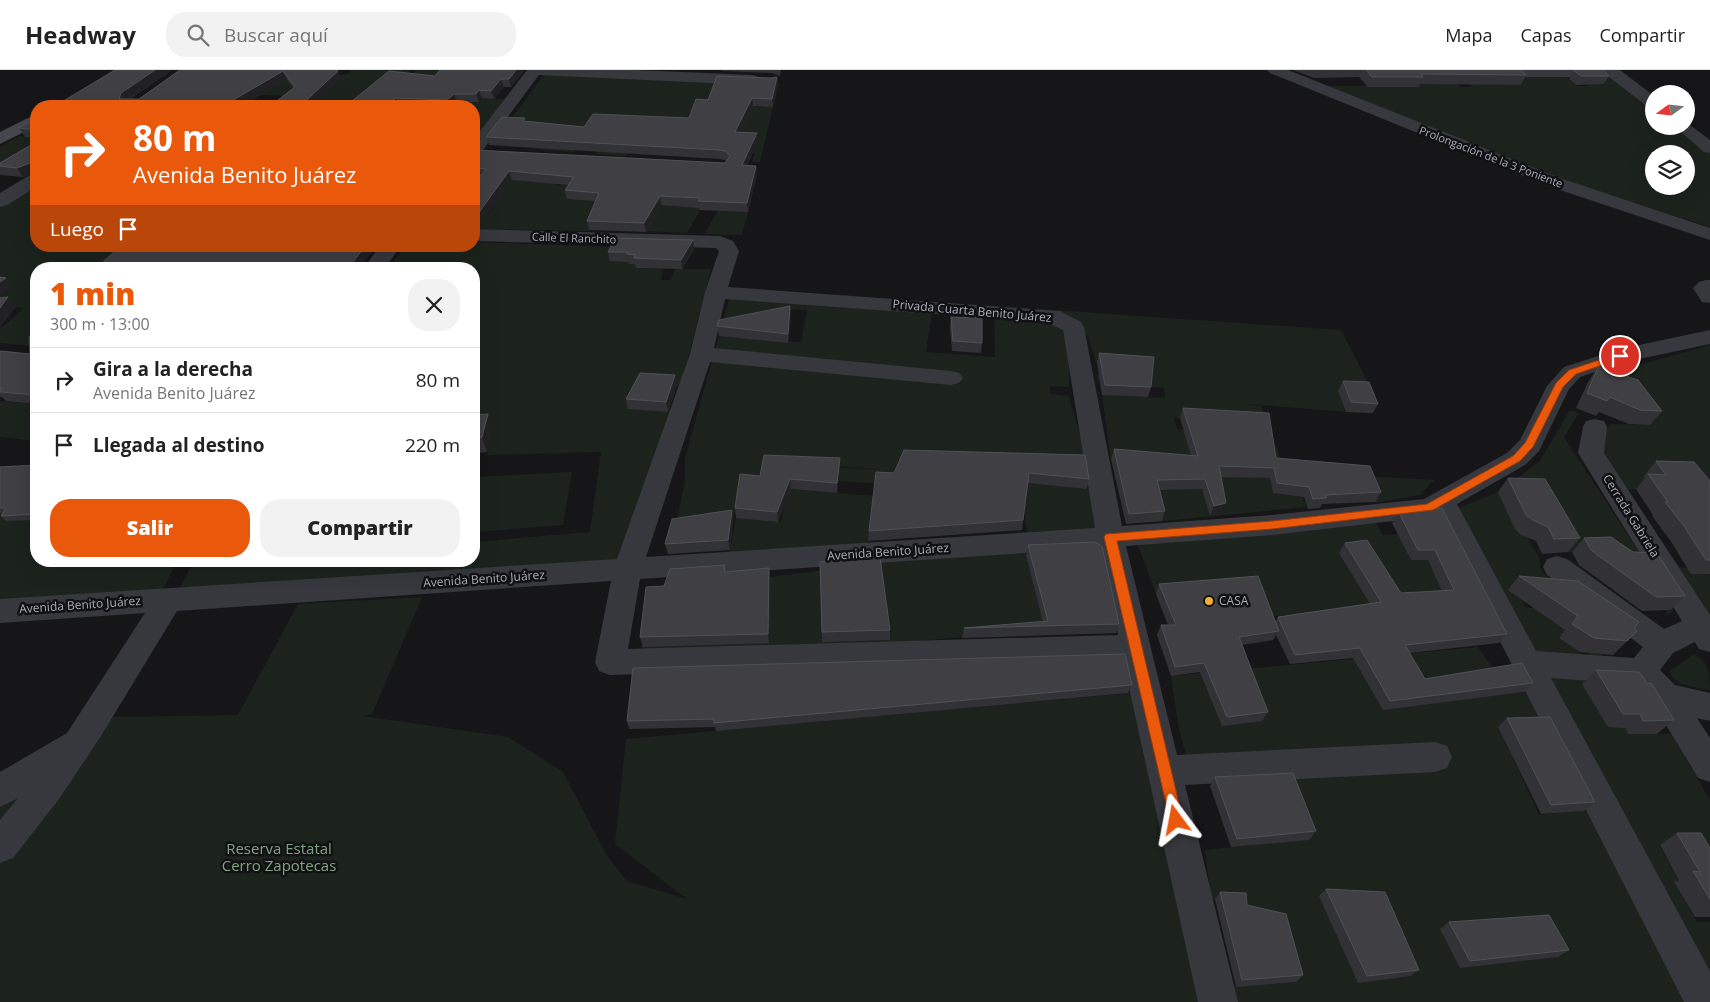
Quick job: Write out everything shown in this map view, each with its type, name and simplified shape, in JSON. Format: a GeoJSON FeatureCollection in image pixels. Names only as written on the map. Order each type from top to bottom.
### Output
{"type":"FeatureCollection","features":[{"type":"Feature","properties":{"kind":"street"},"geometry":{"type":"LineString","coordinates":[[480,143],[535,70],[772,80]]}},
{"type":"Feature","properties":{"kind":"street","name":"Prolongación de la 3 Poniente"},"geometry":{"type":"LineString","coordinates":[[1275,70],[1554,182],[1710,234]]}},
{"type":"Feature","properties":{"kind":"street"},"geometry":{"type":"LineString","coordinates":[[1465,70],[1611,71],[1645,97]]}},
{"type":"Feature","properties":{"kind":"street"},"geometry":{"type":"LineString","coordinates":[[0,139],[30,122]]}},
{"type":"Feature","properties":{"kind":"street"},"geometry":{"type":"LineString","coordinates":[[1693,135],[1710,148]]}},
{"type":"Feature","properties":{"kind":"street"},"geometry":{"type":"LineString","coordinates":[[480,152],[494,153]]}},
{"type":"Feature","properties":{"kind":"street"},"geometry":{"type":"LineString","coordinates":[[0,201],[30,183]]}},
{"type":"Feature","properties":{"kind":"street","name":"Calle El Ranchito"},"geometry":{"type":"LineString","coordinates":[[480,235],[720,242],[729,251],[716,292]]}},
{"type":"Feature","properties":{"kind":"street"},"geometry":{"type":"LineString","coordinates":[[378,262],[386,252]]}},
{"type":"Feature","properties":{"kind":"street"},"geometry":{"type":"LineString","coordinates":[[716,292],[700,354],[628,570],[610,662],[1135,647]]}},
{"type":"Feature","properties":{"kind":"street","name":"Privada Cuarta Benito Juárez"},"geometry":{"type":"LineString","coordinates":[[716,292],[1052,316],[1073,327],[1110,537]]}},
{"type":"Feature","properties":{"kind":"street","name":"Avenida Benito Juárez"},"geometry":{"type":"LineString","coordinates":[[0,611],[1110,537],[1272,525],[1429,508],[1516,459],[1530,445],[1559,386],[1572,372],[1620,356],[1710,337]]}},
{"type":"Feature","properties":{"kind":"street"},"geometry":{"type":"LineString","coordinates":[[700,354],[951,378]]}},
{"type":"Feature","properties":{"kind":"street","name":"Cerrada Gabriela"},"geometry":{"type":"LineString","coordinates":[[1595,428],[1591,453],[1705,633]]}},
{"type":"Feature","properties":{"kind":"street"},"geometry":{"type":"LineString","coordinates":[[1442,501],[1704,1002]]}},
{"type":"Feature","properties":{"kind":"street"},"geometry":{"type":"LineString","coordinates":[[1110,537],[1218,1002]]}},
{"type":"Feature","properties":{"kind":"street"},"geometry":{"type":"LineString","coordinates":[[1557,567],[1662,644]]}},
{"type":"Feature","properties":{"kind":"street"},"geometry":{"type":"LineString","coordinates":[[0,846],[30,812],[81,740],[169,599]]}},
{"type":"Feature","properties":{"kind":"street"},"geometry":{"type":"LineString","coordinates":[[1642,672],[1662,644],[1705,633]]}},
{"type":"Feature","properties":{"kind":"street"},"geometry":{"type":"LineString","coordinates":[[1527,663],[1642,672],[1666,696],[1710,767]]}},
{"type":"Feature","properties":{"kind":"street"},"geometry":{"type":"LineString","coordinates":[[1666,696],[1710,707]]}},
{"type":"Feature","properties":{"kind":"street"},"geometry":{"type":"LineString","coordinates":[[0,791],[81,740]]}},
{"type":"Feature","properties":{"kind":"street"},"geometry":{"type":"LineString","coordinates":[[1164,771],[1435,757]]}},
{"type":"Feature","properties":{"kind":"green space"},"geometry":{"type":"Polygon","coordinates":[[[349,70],[411,70],[398,80],[404,81],[416,70],[462,70],[425,100],[318,100],[331,89],[317,88],[284,96],[256,95],[280,78],[307,82],[351,73],[349,70]]]}},
{"type":"Feature","properties":{"kind":"green space"},"geometry":{"type":"Polygon","coordinates":[[[545,73],[748,84],[742,106],[773,107],[760,162],[752,162],[755,153],[745,153],[754,151],[757,142],[633,144],[626,156],[596,154],[608,137],[595,123],[574,152],[532,149],[546,132],[511,119],[545,73]]]}},
{"type":"Feature","properties":{"kind":"green space"},"geometry":{"type":"Polygon","coordinates":[[[1510,75],[1564,75],[1577,86],[1588,86],[1587,83],[1605,84],[1596,77],[1611,75],[1645,101],[1645,135],[1688,135],[1710,152],[1710,227],[1576,184],[1327,86],[1384,86],[1414,81],[1458,84],[1460,87],[1472,87],[1468,83],[1503,85],[1502,83],[1510,75]]]}},
{"type":"Feature","properties":{"kind":"green space"},"geometry":{"type":"Polygon","coordinates":[[[482,98],[507,99],[480,132],[480,100],[482,98]]]}},
{"type":"Feature","properties":{"kind":"green space"},"geometry":{"type":"Polygon","coordinates":[[[19,136],[30,137],[30,158],[0,176],[0,147],[19,136]]]}},
{"type":"Feature","properties":{"kind":"green space"},"geometry":{"type":"Polygon","coordinates":[[[510,177],[556,183],[556,185],[700,190],[700,210],[687,233],[646,231],[659,208],[594,219],[589,231],[480,229],[480,225],[496,203],[480,202],[480,183],[510,177]]]}},
{"type":"Feature","properties":{"kind":"green space"},"geometry":{"type":"Polygon","coordinates":[[[30,185],[30,252],[131,252],[120,262],[30,262],[30,346],[0,343],[0,329],[24,308],[0,305],[0,297],[13,287],[0,285],[0,203],[30,185]]]}},
{"type":"Feature","properties":{"kind":"green space"},"geometry":{"type":"Polygon","coordinates":[[[718,211],[748,212],[742,235],[704,234],[718,211]]]}},
{"type":"Feature","properties":{"kind":"green space"},"geometry":{"type":"Polygon","coordinates":[[[480,242],[617,247],[629,262],[636,264],[636,268],[663,269],[661,280],[671,280],[675,269],[711,269],[681,386],[642,383],[628,408],[672,412],[624,565],[175,598],[190,567],[480,567],[480,541],[590,532],[601,452],[487,455],[493,429],[480,429],[480,262],[392,262],[400,252],[480,252],[480,242]]]}},
{"type":"Feature","properties":{"kind":"green space"},"geometry":{"type":"Polygon","coordinates":[[[731,293],[932,312],[926,352],[995,357],[994,316],[1053,319],[1062,325],[1069,363],[1069,387],[1050,386],[1050,394],[1069,396],[1088,465],[900,470],[1092,489],[1104,529],[1027,532],[1024,509],[925,487],[839,481],[840,468],[884,469],[765,462],[761,486],[741,485],[733,520],[675,529],[685,481],[685,458],[731,293]],[[778,309],[746,338],[801,342],[807,310],[778,309]]]}},
{"type":"Feature","properties":{"kind":"green space"},"geometry":{"type":"Polygon","coordinates":[[[1054,310],[1341,330],[1379,404],[1369,403],[1339,392],[1346,412],[1236,403],[1261,406],[1267,423],[1174,418],[1177,429],[1272,436],[1283,466],[1111,460],[1102,395],[1165,398],[1164,388],[1100,383],[1096,375],[1149,378],[1151,367],[1096,363],[1088,336],[1054,310]]]}},
{"type":"Feature","properties":{"kind":"green space"},"geometry":{"type":"Polygon","coordinates":[[[1710,345],[1710,506],[1644,476],[1653,489],[1625,489],[1598,451],[1609,424],[1649,425],[1611,373],[1710,345]]]}},
{"type":"Feature","properties":{"kind":"green space"},"geometry":{"type":"Polygon","coordinates":[[[0,401],[30,404],[30,440],[0,437],[0,401]]]}},
{"type":"Feature","properties":{"kind":"green space"},"geometry":{"type":"Polygon","coordinates":[[[1570,410],[1579,413],[1564,437],[1674,606],[1672,612],[1664,616],[1669,608],[1599,553],[1568,552],[1534,494],[1521,535],[1528,538],[1540,559],[1541,569],[1545,574],[1569,592],[1517,592],[1526,608],[1534,608],[1565,630],[1559,638],[1586,656],[1594,650],[1607,659],[1536,652],[1456,509],[1498,492],[1540,461],[1570,410]]]}},
{"type":"Feature","properties":{"kind":"green space"},"geometry":{"type":"Polygon","coordinates":[[[1213,465],[1270,478],[1273,493],[1302,497],[1307,507],[1162,521],[1154,490],[1213,465]]]}},
{"type":"Feature","properties":{"kind":"green space"},"geometry":{"type":"Polygon","coordinates":[[[572,472],[563,525],[480,532],[480,477],[572,472]]]}},
{"type":"Feature","properties":{"kind":"green space"},"geometry":{"type":"Polygon","coordinates":[[[1365,476],[1434,480],[1420,495],[1375,503],[1365,476]]]}},
{"type":"Feature","properties":{"kind":"green space"},"geometry":{"type":"Polygon","coordinates":[[[788,489],[874,496],[868,543],[729,555],[736,518],[781,522],[788,489]]]}},
{"type":"Feature","properties":{"kind":"green space"},"geometry":{"type":"Polygon","coordinates":[[[0,513],[11,513],[30,518],[30,567],[174,567],[161,593],[0,602],[0,513]]]}},
{"type":"Feature","properties":{"kind":"green space"},"geometry":{"type":"Polygon","coordinates":[[[1375,522],[1383,535],[1398,534],[1411,560],[1428,560],[1447,600],[1396,605],[1340,553],[1372,608],[1265,617],[1253,586],[1156,594],[1138,545],[1375,522]]]}},
{"type":"Feature","properties":{"kind":"green space"},"geometry":{"type":"Polygon","coordinates":[[[1025,551],[1039,603],[1117,625],[890,643],[640,655],[645,630],[769,621],[770,577],[879,563],[1025,551]]]}},
{"type":"Feature","properties":{"kind":"green space"},"geometry":{"type":"Polygon","coordinates":[[[1678,567],[1688,568],[1710,576],[1710,615],[1678,567]]]}},
{"type":"Feature","properties":{"kind":"green space","name":"Reserva Estatal Cerro Zapotecas"},"geometry":{"type":"Polygon","coordinates":[[[422,597],[372,714],[363,716],[508,737],[563,772],[607,856],[627,881],[687,899],[615,844],[626,739],[1131,693],[1202,1002],[0,1002],[0,784],[111,717],[238,715],[298,604],[422,597]]]}},
{"type":"Feature","properties":{"kind":"green space"},"geometry":{"type":"Polygon","coordinates":[[[1478,647],[1497,675],[1465,699],[1526,692],[1544,726],[1499,727],[1539,815],[1593,810],[1701,1002],[1237,1002],[1231,987],[1295,982],[1241,913],[1239,900],[1211,899],[1205,850],[1309,839],[1190,770],[1179,730],[1171,676],[1478,647]]]}},
{"type":"Feature","properties":{"kind":"green space"},"geometry":{"type":"Polygon","coordinates":[[[1692,655],[1702,659],[1705,664],[1709,674],[1710,690],[1680,683],[1672,676],[1670,671],[1692,655]]]}},
{"type":"Feature","properties":{"kind":"green space"},"geometry":{"type":"Polygon","coordinates":[[[1548,676],[1625,677],[1625,728],[1628,734],[1671,734],[1710,800],[1710,867],[1682,845],[1659,845],[1681,883],[1675,883],[1697,922],[1710,922],[1710,971],[1548,676]]]}},
{"type":"Feature","properties":{"kind":"building"},"geometry":{"type":"Polygon","coordinates":[[[115,70],[155,70],[121,93],[119,99],[139,99],[180,70],[338,71],[307,100],[278,100],[295,87],[283,71],[233,100],[65,100],[115,70]]]}},
{"type":"Feature","properties":{"kind":"building"},"geometry":{"type":"Polygon","coordinates":[[[440,70],[516,70],[509,79],[501,79],[491,91],[479,90],[476,94],[454,94],[447,100],[396,98],[393,100],[353,100],[389,71],[435,76],[440,70]]]}},
{"type":"Feature","properties":{"kind":"building"},"geometry":{"type":"Polygon","coordinates":[[[1366,70],[1521,70],[1526,75],[1421,74],[1423,77],[1372,77],[1366,70]]]}},
{"type":"Feature","properties":{"kind":"building"},"geometry":{"type":"Polygon","coordinates":[[[1573,70],[1603,70],[1609,76],[1581,76],[1573,70]]]}},
{"type":"Feature","properties":{"kind":"building"},"geometry":{"type":"Polygon","coordinates":[[[717,76],[777,77],[772,99],[752,98],[735,132],[757,133],[742,165],[756,166],[747,203],[698,201],[700,198],[660,196],[644,223],[587,221],[599,193],[565,190],[574,177],[509,171],[480,211],[480,176],[486,169],[480,168],[480,150],[725,163],[730,156],[725,151],[719,150],[486,137],[502,117],[525,118],[523,121],[584,127],[593,114],[689,118],[696,99],[708,100],[717,76]]]}},
{"type":"Feature","properties":{"kind":"building"},"geometry":{"type":"Polygon","coordinates":[[[30,122],[30,129],[19,128],[30,122]]]}},
{"type":"Feature","properties":{"kind":"building"},"geometry":{"type":"Polygon","coordinates":[[[30,146],[30,163],[17,168],[0,166],[0,163],[30,146]]]}},
{"type":"Feature","properties":{"kind":"building"},"geometry":{"type":"Polygon","coordinates":[[[615,238],[693,240],[681,260],[634,258],[635,255],[627,254],[627,252],[608,252],[615,238]]]}},
{"type":"Feature","properties":{"kind":"building"},"geometry":{"type":"Polygon","coordinates":[[[114,252],[361,252],[353,262],[103,262],[114,252]]]}},
{"type":"Feature","properties":{"kind":"building"},"geometry":{"type":"Polygon","coordinates":[[[8,297],[0,308],[0,298],[8,297]]]}},
{"type":"Feature","properties":{"kind":"building"},"geometry":{"type":"Polygon","coordinates":[[[790,306],[788,334],[717,326],[719,320],[790,306]]]}},
{"type":"Feature","properties":{"kind":"building"},"geometry":{"type":"Polygon","coordinates":[[[951,317],[982,318],[982,343],[953,341],[951,317]]]}},
{"type":"Feature","properties":{"kind":"building"},"geometry":{"type":"Polygon","coordinates":[[[0,351],[30,354],[30,394],[0,392],[2,388],[0,388],[0,351]]]}},
{"type":"Feature","properties":{"kind":"building"},"geometry":{"type":"Polygon","coordinates":[[[1099,353],[1154,357],[1151,387],[1105,385],[1099,353]]]}},
{"type":"Feature","properties":{"kind":"building"},"geometry":{"type":"Polygon","coordinates":[[[1598,367],[1638,380],[1662,411],[1640,410],[1610,397],[1607,401],[1587,393],[1598,367]]]}},
{"type":"Feature","properties":{"kind":"building"},"geometry":{"type":"Polygon","coordinates":[[[640,373],[675,375],[666,402],[626,399],[640,373]]]}},
{"type":"Feature","properties":{"kind":"building"},"geometry":{"type":"Polygon","coordinates":[[[1343,381],[1369,382],[1378,404],[1351,402],[1343,381]]]}},
{"type":"Feature","properties":{"kind":"building"},"geometry":{"type":"Polygon","coordinates":[[[1183,408],[1269,413],[1276,458],[1370,466],[1381,492],[1326,495],[1326,498],[1313,499],[1309,487],[1277,483],[1274,468],[1219,466],[1226,503],[1214,506],[1205,479],[1157,480],[1165,511],[1129,514],[1114,449],[1198,456],[1183,408]]]}},
{"type":"Feature","properties":{"kind":"building"},"geometry":{"type":"Polygon","coordinates":[[[488,414],[482,437],[480,437],[480,415],[488,414]]]}},
{"type":"Feature","properties":{"kind":"building"},"geometry":{"type":"Polygon","coordinates":[[[904,450],[1085,455],[1089,479],[1029,473],[1023,520],[869,531],[876,472],[894,473],[904,450]]]}},
{"type":"Feature","properties":{"kind":"building"},"geometry":{"type":"Polygon","coordinates":[[[764,455],[840,458],[837,483],[790,479],[777,512],[735,508],[740,474],[760,476],[764,455]]]}},
{"type":"Feature","properties":{"kind":"building"},"geometry":{"type":"Polygon","coordinates":[[[1656,461],[1694,462],[1710,481],[1710,560],[1706,560],[1684,526],[1665,502],[1668,502],[1648,474],[1666,475],[1656,461]]]}},
{"type":"Feature","properties":{"kind":"building"},"geometry":{"type":"Polygon","coordinates":[[[30,465],[30,514],[1,516],[6,508],[0,508],[0,467],[30,465]]]}},
{"type":"Feature","properties":{"kind":"building"},"geometry":{"type":"Polygon","coordinates":[[[1508,478],[1545,479],[1580,538],[1554,539],[1548,527],[1526,515],[1508,478]]]}},
{"type":"Feature","properties":{"kind":"building"},"geometry":{"type":"Polygon","coordinates":[[[1442,508],[1507,634],[1405,645],[1425,679],[1522,663],[1533,683],[1390,701],[1360,648],[1295,655],[1278,617],[1381,602],[1345,543],[1367,540],[1401,593],[1454,590],[1435,550],[1418,550],[1399,513],[1442,508]]]}},
{"type":"Feature","properties":{"kind":"building"},"geometry":{"type":"Polygon","coordinates":[[[732,510],[728,540],[665,544],[672,519],[732,510]]]}},
{"type":"Feature","properties":{"kind":"building"},"geometry":{"type":"Polygon","coordinates":[[[1611,537],[1633,552],[1657,553],[1685,596],[1656,597],[1592,551],[1584,538],[1611,537]]]}},
{"type":"Feature","properties":{"kind":"building"},"geometry":{"type":"Polygon","coordinates":[[[1095,542],[1102,546],[1119,624],[964,628],[1048,621],[1028,545],[1095,542]]]}},
{"type":"Feature","properties":{"kind":"building"},"geometry":{"type":"Polygon","coordinates":[[[880,557],[890,630],[822,632],[820,562],[880,557]]]}},
{"type":"Feature","properties":{"kind":"building"},"geometry":{"type":"Polygon","coordinates":[[[725,565],[724,572],[769,568],[768,634],[640,637],[646,587],[664,586],[670,569],[725,565]]]}},
{"type":"Feature","properties":{"kind":"building"},"geometry":{"type":"Polygon","coordinates":[[[1258,576],[1279,631],[1239,637],[1268,712],[1227,717],[1204,663],[1175,667],[1161,625],[1176,625],[1159,584],[1258,576]]]}},
{"type":"Feature","properties":{"kind":"building"},"geometry":{"type":"Polygon","coordinates":[[[1519,576],[1578,581],[1639,622],[1634,628],[1637,631],[1627,641],[1594,638],[1572,624],[1578,616],[1519,576]]]}},
{"type":"Feature","properties":{"kind":"building"},"geometry":{"type":"Polygon","coordinates":[[[1125,654],[1132,685],[714,723],[714,719],[627,721],[633,668],[1125,654]]]}},
{"type":"Feature","properties":{"kind":"building"},"geometry":{"type":"Polygon","coordinates":[[[1596,670],[1639,672],[1647,683],[1652,684],[1674,720],[1643,721],[1640,714],[1623,714],[1596,670]]]}},
{"type":"Feature","properties":{"kind":"building"},"geometry":{"type":"Polygon","coordinates":[[[1550,717],[1595,802],[1551,805],[1507,718],[1550,717]]]}},
{"type":"Feature","properties":{"kind":"building"},"geometry":{"type":"Polygon","coordinates":[[[1293,773],[1316,831],[1237,839],[1215,777],[1293,773]]]}},
{"type":"Feature","properties":{"kind":"building"},"geometry":{"type":"Polygon","coordinates":[[[1677,833],[1701,833],[1710,848],[1710,899],[1693,871],[1700,872],[1677,833]]]}},
{"type":"Feature","properties":{"kind":"building"},"geometry":{"type":"Polygon","coordinates":[[[1326,889],[1385,892],[1419,970],[1367,976],[1326,889]]]}},
{"type":"Feature","properties":{"kind":"building"},"geometry":{"type":"Polygon","coordinates":[[[1220,892],[1246,893],[1247,905],[1286,914],[1303,975],[1242,980],[1220,892]]]}},
{"type":"Feature","properties":{"kind":"building"},"geometry":{"type":"Polygon","coordinates":[[[1549,915],[1569,950],[1470,961],[1449,922],[1549,915]]]}},
{"type":"Feature","properties":{"kind":"place","name":"CASA"},"geometry":{"type":"Point","coordinates":[1209,601]}},
{"type":"Feature","properties":{"kind":"route"},"geometry":{"type":"LineString","coordinates":[[1176,820],[1110,537],[1272,525],[1429,508],[1516,459],[1530,445],[1559,386],[1572,372],[1620,356]]}}]}
